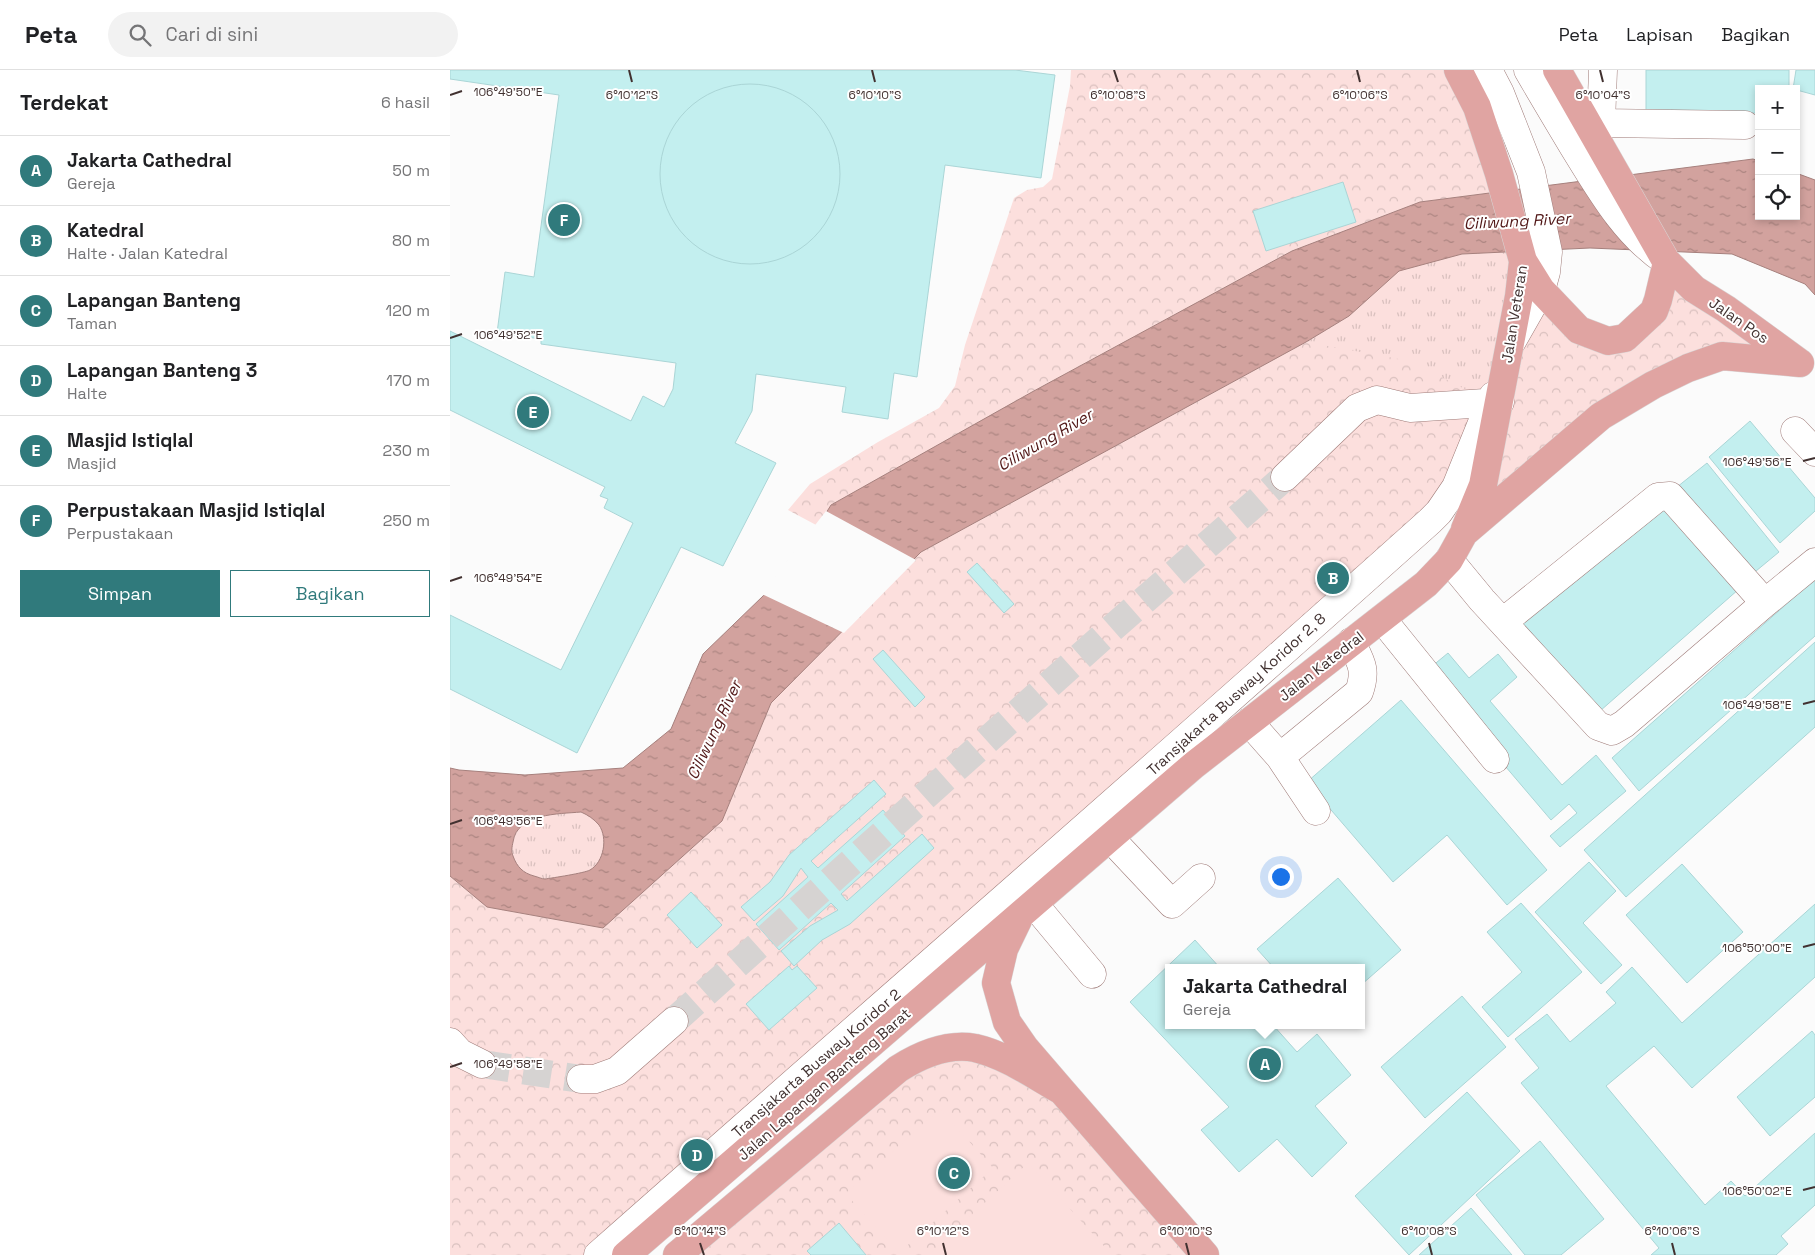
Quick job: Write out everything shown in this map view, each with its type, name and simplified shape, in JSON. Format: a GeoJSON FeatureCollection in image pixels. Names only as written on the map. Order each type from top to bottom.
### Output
{"type":"FeatureCollection","features":[{"type":"Feature","properties":{"kind":"main road","name":"Jalan Veteran"},"geometry":{"type":"LineString","coordinates":[[1458,70],[1477,107],[1499,174],[1531,256],[1519,296],[1495,402],[1483,485],[1464,533]]}},
{"type":"Feature","properties":{"kind":"main road","name":"Jalan Pos"},"geometry":{"type":"LineString","coordinates":[[1562,72],[1597,164],[1661,258],[1694,289],[1726,309],[1807,369]]}},
{"type":"Feature","properties":{"kind":"main road"},"geometry":{"type":"LineString","coordinates":[[1531,256],[1540,290],[1579,330],[1608,341],[1626,338],[1654,311],[1661,258]]}},
{"type":"Feature","properties":{"kind":"main road","name":"Jalan Katedral"},"geometry":{"type":"LineString","coordinates":[[1205,1255],[1062,1092],[1025,1048],[1007,1022],[996,983],[1004,949],[1027,908],[1194,765],[1426,584],[1449,560],[1464,533],[1601,416],[1653,385],[1688,368],[1722,356],[1807,369]]}},
{"type":"Feature","properties":{"kind":"main road","name":"Jalan Lapangan Banteng Barat"},"geometry":{"type":"LineString","coordinates":[[626,1255],[1027,908]]}},
{"type":"Feature","properties":{"kind":"main road"},"geometry":{"type":"LineString","coordinates":[[677,1255],[898,1069],[917,1057],[949,1048],[975,1048],[998,1056],[1025,1069],[1062,1092]]}},
{"type":"Feature","properties":{"kind":"lane"},"geometry":{"type":"LineString","coordinates":[[1488,70],[1500,93],[1531,172],[1531,256]]}},
{"type":"Feature","properties":{"kind":"lane"},"geometry":{"type":"LineString","coordinates":[[1528,70],[1597,164]]}},
{"type":"Feature","properties":{"kind":"lane"},"geometry":{"type":"LineString","coordinates":[[1603,70],[1601,123],[1745,125]]}},
{"type":"Feature","properties":{"kind":"lane"},"geometry":{"type":"LineString","coordinates":[[1508,348],[1540,290]]}},
{"type":"Feature","properties":{"kind":"lane"},"geometry":{"type":"LineString","coordinates":[[1286,477],[1357,408],[1377,400],[1410,408],[1495,402]]}},
{"type":"Feature","properties":{"kind":"lane","name":"Transjakarta Busway Koridor 2, 8"},"geometry":{"type":"LineString","coordinates":[[1034,872],[1176,748],[1439,512],[1456,487],[1495,402]]}},
{"type":"Feature","properties":{"kind":"lane"},"geometry":{"type":"LineString","coordinates":[[1794,431],[1815,452]]}},
{"type":"Feature","properties":{"kind":"lane"},"geometry":{"type":"LineString","coordinates":[[1503,622],[1658,497],[1666,496],[1670,496],[1764,603]]}},
{"type":"Feature","properties":{"kind":"lane"},"geometry":{"type":"LineString","coordinates":[[1449,560],[1598,726],[1612,731],[1624,724],[1764,603],[1815,562]]}},
{"type":"Feature","properties":{"kind":"lane"},"geometry":{"type":"LineString","coordinates":[[1382,618],[1495,759]]}},
{"type":"Feature","properties":{"kind":"lane"},"geometry":{"type":"LineString","coordinates":[[1280,757],[1359,692],[1364,679],[1364,669],[1351,642]]}},
{"type":"Feature","properties":{"kind":"lane"},"geometry":{"type":"LineString","coordinates":[[1249,722],[1280,757],[1316,811]]}},
{"type":"Feature","properties":{"kind":"lane"},"geometry":{"type":"LineString","coordinates":[[1092,974],[1027,908],[1034,872],[1102,845],[1172,904],[1201,878]]}},
{"type":"Feature","properties":{"kind":"lane","name":"Transjakarta Busway Koridor 2"},"geometry":{"type":"LineString","coordinates":[[598,1255],[1034,872]]}},
{"type":"Feature","properties":{"kind":"lane"},"geometry":{"type":"LineString","coordinates":[[581,1079],[595,1079],[617,1072],[674,1021]]}},
{"type":"Feature","properties":{"kind":"lane"},"geometry":{"type":"LineString","coordinates":[[450,1042],[460,1053],[482,1064]]}},
{"type":"Feature","properties":{"kind":"green space"},"geometry":{"type":"Polygon","coordinates":[[[1071,70],[1458,70],[1503,191],[1420,202],[1292,251],[1032,392],[831,505],[818,526],[788,510],[810,484],[878,442],[939,408],[955,386],[965,345],[1014,198],[1027,190],[1043,187],[1052,179],[1070,86],[1071,70]]]}},
{"type":"Feature","properties":{"kind":"green space"},"geometry":{"type":"Polygon","coordinates":[[[1520,250],[1491,402],[1306,342],[1349,316],[1398,271],[1462,254],[1520,250]]]}},
{"type":"Feature","properties":{"kind":"green space"},"geometry":{"type":"Polygon","coordinates":[[[1667,262],[1800,363],[1688,368],[1464,533],[1519,296],[1579,330],[1625,338],[1667,262]]]}},
{"type":"Feature","properties":{"kind":"green space"},"geometry":{"type":"Polygon","coordinates":[[[1306,342],[1399,359],[1437,375],[1491,402],[1456,487],[597,1255],[450,1255],[450,876],[487,907],[603,928],[722,821],[771,703],[921,552],[1306,342]]]}},
{"type":"Feature","properties":{"kind":"green space"},"geometry":{"type":"Polygon","coordinates":[[[581,812],[591,817],[599,825],[603,836],[604,843],[601,856],[599,861],[590,870],[545,879],[527,873],[516,864],[512,847],[516,832],[522,825],[540,817],[581,812]]]}},
{"type":"Feature","properties":{"kind":"green space"},"geometry":{"type":"Polygon","coordinates":[[[932,1053],[1029,1072],[1206,1255],[677,1255],[932,1053]]]}},
{"type":"Feature","properties":{"kind":"green space"},"geometry":{"type":"Polygon","coordinates":[[[940,1109],[993,1168],[899,1253],[846,1194],[940,1109]]]}},
{"type":"Feature","properties":{"kind":"green space"},"geometry":{"type":"Polygon","coordinates":[[[1028,1163],[1112,1255],[928,1255],[932,1252],[1028,1163]]]}},
{"type":"Feature","properties":{"kind":"water","name":"Ciliwung River"},"geometry":{"type":"Polygon","coordinates":[[[1753,159],[1755,160],[1755,220],[1800,220],[1800,174],[1815,180],[1815,295],[1805,284],[1732,254],[1590,248],[1462,254],[1399,271],[1349,316],[1306,342],[921,552],[771,703],[722,821],[603,928],[487,907],[450,876],[450,768],[525,775],[623,768],[671,729],[703,654],[763,596],[818,526],[831,505],[1032,392],[1292,251],[1420,202],[1753,159]],[[581,812],[551,815],[530,820],[516,832],[512,852],[516,863],[527,873],[545,879],[590,870],[599,861],[604,843],[602,830],[593,819],[581,812]]]}},
{"type":"Feature","properties":{"kind":"pier"},"geometry":{"type":"Polygon","coordinates":[[[826,511],[916,560],[844,633],[764,595],[760,596],[826,511]]]}},
{"type":"Feature","properties":{"kind":"building"},"geometry":{"type":"Polygon","coordinates":[[[450,70],[1015,70],[1055,75],[1041,178],[945,165],[917,377],[894,373],[888,419],[842,412],[846,387],[756,374],[752,411],[735,443],[776,463],[723,566],[681,547],[577,753],[450,689],[450,615],[561,670],[633,523],[604,508],[608,499],[600,496],[605,487],[450,410],[450,331],[631,421],[643,396],[664,407],[673,389],[676,363],[541,344],[541,339],[497,333],[505,272],[534,277],[559,95],[450,79],[450,70]]]}},
{"type":"Feature","properties":{"kind":"building"},"geometry":{"type":"Polygon","coordinates":[[[1646,70],[1789,70],[1789,85],[1755,85],[1755,113],[1646,114],[1646,70]]]}},
{"type":"Feature","properties":{"kind":"building"},"geometry":{"type":"Polygon","coordinates":[[[1796,70],[1815,70],[1815,95],[1800,91],[1800,85],[1794,85],[1796,70]]]}},
{"type":"Feature","properties":{"kind":"building"},"geometry":{"type":"Polygon","coordinates":[[[750,84],[768,86],[784,91],[800,99],[819,117],[825,124],[836,148],[840,174],[838,192],[833,208],[825,224],[807,243],[800,249],[776,260],[750,264],[732,262],[716,257],[700,249],[681,231],[675,224],[664,200],[660,174],[662,156],[667,140],[675,124],[693,105],[700,99],[724,88],[750,84]]]}},
{"type":"Feature","properties":{"kind":"building"},"geometry":{"type":"Polygon","coordinates":[[[1343,182],[1356,222],[1266,251],[1253,211],[1343,182]]]}},
{"type":"Feature","properties":{"kind":"building"},"geometry":{"type":"Polygon","coordinates":[[[1750,421],[1815,498],[1815,511],[1780,543],[1709,457],[1750,421]]]}},
{"type":"Feature","properties":{"kind":"building"},"geometry":{"type":"Polygon","coordinates":[[[1707,463],[1779,552],[1750,576],[1677,487],[1707,463]]]}},
{"type":"Feature","properties":{"kind":"building"},"geometry":{"type":"Polygon","coordinates":[[[1661,499],[1739,589],[1600,711],[1522,622],[1661,499]]]}},
{"type":"Feature","properties":{"kind":"building"},"geometry":{"type":"Polygon","coordinates":[[[977,563],[1014,604],[1004,613],[967,572],[977,563]]]}},
{"type":"Feature","properties":{"kind":"building"},"geometry":{"type":"Polygon","coordinates":[[[1815,579],[1815,636],[1639,791],[1612,758],[1815,579]]]}},
{"type":"Feature","properties":{"kind":"building"},"geometry":{"type":"Polygon","coordinates":[[[1815,642],[1815,727],[1626,897],[1584,850],[1815,642]]]}},
{"type":"Feature","properties":{"kind":"building"},"geometry":{"type":"Polygon","coordinates":[[[883,650],[925,697],[915,707],[873,659],[883,650]]]}},
{"type":"Feature","properties":{"kind":"building"},"geometry":{"type":"Polygon","coordinates":[[[1448,653],[1469,678],[1498,654],[1517,677],[1490,701],[1562,785],[1596,755],[1626,791],[1560,847],[1550,836],[1577,813],[1569,804],[1551,820],[1425,672],[1448,653]]]}},
{"type":"Feature","properties":{"kind":"building"},"geometry":{"type":"Polygon","coordinates":[[[1401,700],[1547,870],[1507,905],[1447,835],[1393,882],[1307,782],[1401,700]]]}},
{"type":"Feature","properties":{"kind":"building"},"geometry":{"type":"Polygon","coordinates":[[[874,780],[886,794],[811,861],[818,868],[883,810],[905,836],[841,894],[847,901],[922,834],[934,848],[850,924],[822,940],[794,966],[781,951],[810,926],[838,910],[831,903],[779,950],[756,924],[808,877],[801,868],[783,896],[754,921],[741,907],[770,882],[789,855],[874,780]]]}},
{"type":"Feature","properties":{"kind":"building"},"geometry":{"type":"Polygon","coordinates":[[[1589,862],[1616,891],[1583,923],[1622,965],[1601,984],[1535,912],[1589,862]]]}},
{"type":"Feature","properties":{"kind":"building"},"geometry":{"type":"Polygon","coordinates":[[[1682,864],[1743,932],[1687,983],[1626,915],[1682,864]]]}},
{"type":"Feature","properties":{"kind":"building"},"geometry":{"type":"Polygon","coordinates":[[[1338,878],[1401,950],[1365,982],[1365,964],[1270,964],[1257,949],[1338,878]]]}},
{"type":"Feature","properties":{"kind":"building"},"geometry":{"type":"Polygon","coordinates":[[[691,892],[722,925],[697,948],[667,915],[691,892]]]}},
{"type":"Feature","properties":{"kind":"building"},"geometry":{"type":"Polygon","coordinates":[[[1521,903],[1582,972],[1508,1037],[1482,1007],[1522,972],[1487,932],[1521,903]]]}},
{"type":"Feature","properties":{"kind":"building"},"geometry":{"type":"Polygon","coordinates":[[[1815,904],[1815,977],[1692,1088],[1654,1046],[1606,1086],[1705,1205],[1731,1181],[1745,1196],[1815,1133],[1815,1205],[1781,1236],[1788,1244],[1776,1255],[1651,1255],[1659,1248],[1521,1083],[1539,1068],[1515,1039],[1547,1014],[1570,1042],[1616,1003],[1606,992],[1632,967],[1682,1023],[1815,904]]]}},
{"type":"Feature","properties":{"kind":"building"},"geometry":{"type":"Polygon","coordinates":[[[1195,940],[1216,964],[1170,964],[1195,940]]]}},
{"type":"Feature","properties":{"kind":"building"},"geometry":{"type":"Polygon","coordinates":[[[789,966],[792,970],[797,966],[817,988],[769,1030],[746,1004],[789,966]]]}},
{"type":"Feature","properties":{"kind":"building"},"geometry":{"type":"Polygon","coordinates":[[[1165,969],[1165,1029],[1277,1029],[1297,1052],[1317,1034],[1351,1075],[1315,1106],[1347,1143],[1312,1177],[1277,1139],[1239,1172],[1201,1130],[1229,1107],[1130,1002],[1165,969]]]}},
{"type":"Feature","properties":{"kind":"building"},"geometry":{"type":"Polygon","coordinates":[[[1462,996],[1506,1047],[1425,1118],[1381,1067],[1462,996]]]}},
{"type":"Feature","properties":{"kind":"building"},"geometry":{"type":"Polygon","coordinates":[[[1812,1031],[1815,1035],[1815,1097],[1770,1136],[1737,1097],[1812,1031]]]}},
{"type":"Feature","properties":{"kind":"building"},"geometry":{"type":"Polygon","coordinates":[[[1467,1092],[1520,1151],[1409,1255],[1355,1196],[1467,1092]]]}},
{"type":"Feature","properties":{"kind":"building"},"geometry":{"type":"Polygon","coordinates":[[[1540,1141],[1604,1219],[1561,1255],[1525,1255],[1476,1195],[1540,1141]]]}},
{"type":"Feature","properties":{"kind":"building"},"geometry":{"type":"Polygon","coordinates":[[[1471,1208],[1512,1255],[1419,1255],[1471,1208]]]}},
{"type":"Feature","properties":{"kind":"building"},"geometry":{"type":"Polygon","coordinates":[[[839,1223],[866,1255],[811,1255],[807,1251],[839,1223]]]}},
{"type":"Feature","properties":{"kind":"tunnel"},"geometry":{"type":"LineString","coordinates":[[674,1021],[1109,631],[1285,477]]}},
{"type":"Feature","properties":{"kind":"tunnel"},"geometry":{"type":"LineString","coordinates":[[482,1064],[581,1079]]}},
{"type":"Feature","properties":{"kind":"place","name":"Perpustakaan Masjid Istiqlal"},"geometry":{"type":"Point","coordinates":[564,220]}},
{"type":"Feature","properties":{"kind":"place","name":"Masjid Istiqlal"},"geometry":{"type":"Point","coordinates":[533,412]}},
{"type":"Feature","properties":{"kind":"place","name":"Katedral"},"geometry":{"type":"Point","coordinates":[1333,578]}},
{"type":"Feature","properties":{"kind":"place","name":"Jakarta Cathedral"},"geometry":{"type":"Point","coordinates":[1265,1064]}},
{"type":"Feature","properties":{"kind":"place","name":"Lapangan Banteng 3"},"geometry":{"type":"Point","coordinates":[697,1155]}},
{"type":"Feature","properties":{"kind":"place","name":"Lapangan Banteng"},"geometry":{"type":"Point","coordinates":[954,1173]}}]}
